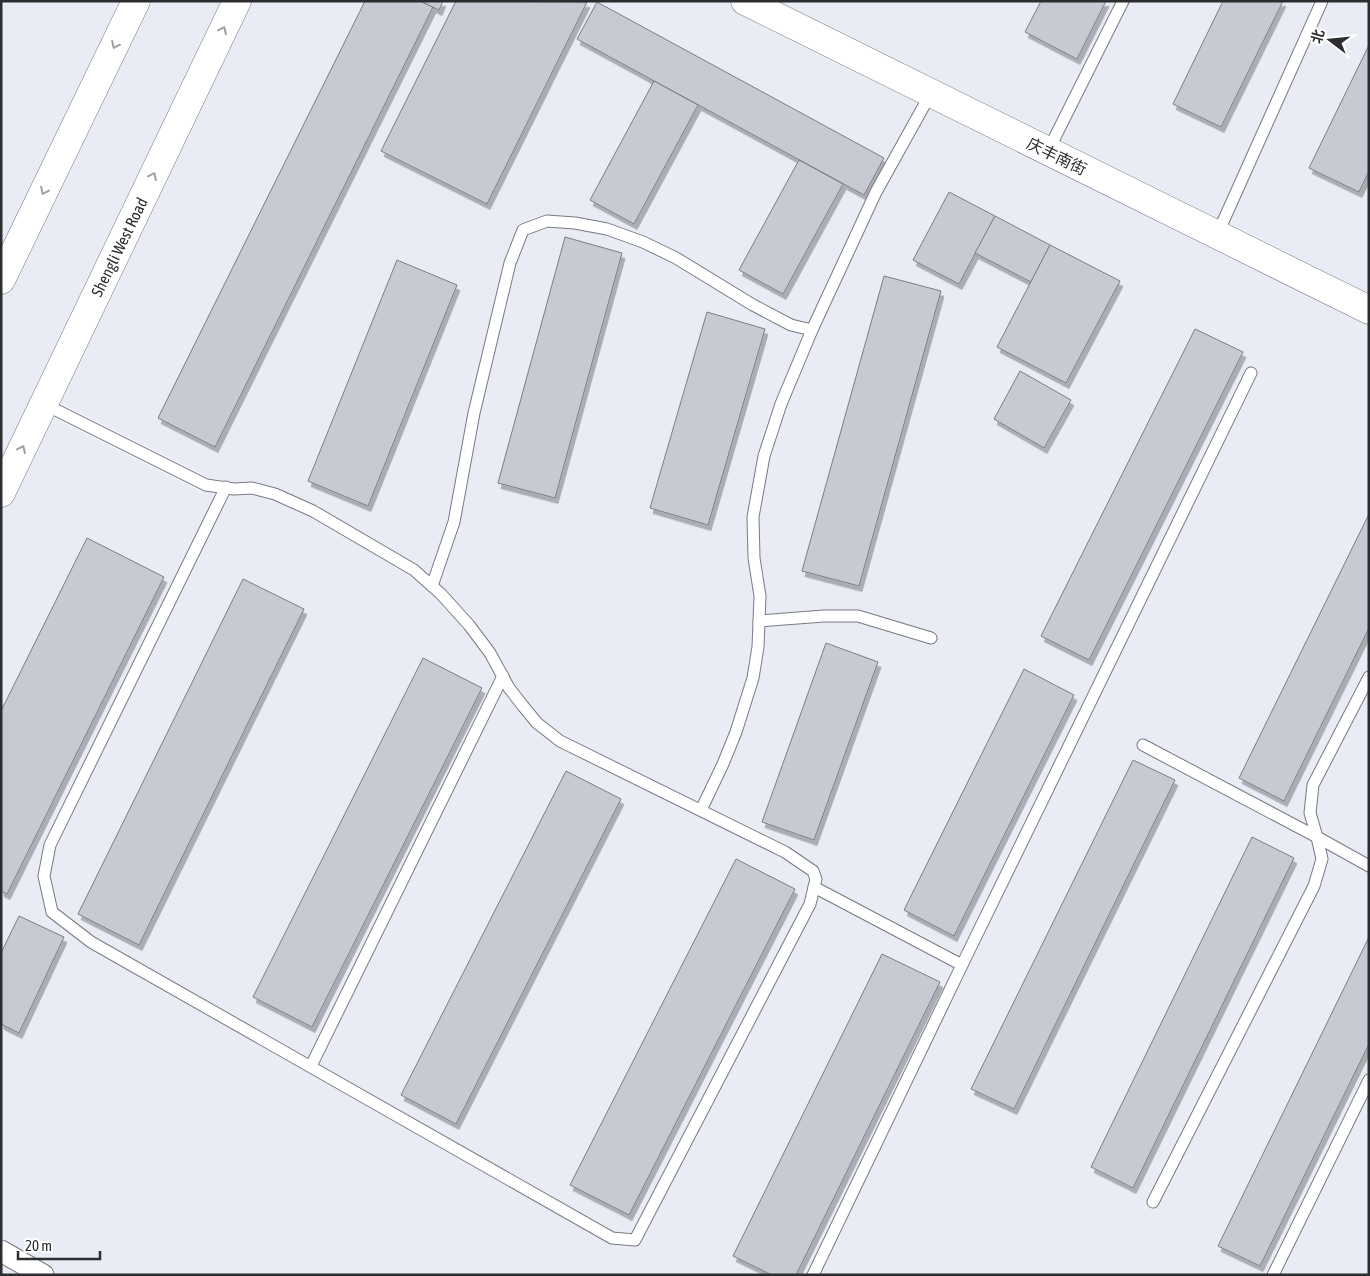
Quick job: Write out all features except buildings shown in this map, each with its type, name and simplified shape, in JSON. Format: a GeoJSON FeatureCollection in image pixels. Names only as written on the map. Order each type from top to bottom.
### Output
{"type":"FeatureCollection","features":[{"type":"Feature","properties":{"kind":"main road"},"geometry":{"type":"LineString","coordinates":[[1,280],[136,1]]}},
{"type":"Feature","properties":{"kind":"main road","name":"Shengli West Road"},"geometry":{"type":"LineString","coordinates":[[1,493],[237,1]]}},
{"type":"Feature","properties":{"kind":"main road","name":"庆丰南街"},"geometry":{"type":"LineString","coordinates":[[746,1],[1369,310]]}},
{"type":"Feature","properties":{"kind":"street"},"geometry":{"type":"LineString","coordinates":[[1,1251],[43,1275]]}},
{"type":"Feature","properties":{"kind":"lane"},"geometry":{"type":"LineString","coordinates":[[1048,152],[1123,1]]}},
{"type":"Feature","properties":{"kind":"lane"},"geometry":{"type":"LineString","coordinates":[[1217,235],[1322,1]]}},
{"type":"Feature","properties":{"kind":"lane"},"geometry":{"type":"LineString","coordinates":[[701,810],[723,764],[753,678],[758,647],[760,596],[754,558],[753,517],[764,456],[781,404],[812,330],[876,192],[931,93]]}},
{"type":"Feature","properties":{"kind":"lane"},"geometry":{"type":"LineString","coordinates":[[432,586],[454,522],[474,412],[510,263],[523,230],[547,220],[575,222],[616,232],[643,242],[676,258],[753,305],[791,325],[812,330]]}},
{"type":"Feature","properties":{"kind":"lane"},"geometry":{"type":"LineString","coordinates":[[813,1275],[962,965],[1251,374]]}},
{"type":"Feature","properties":{"kind":"lane"},"geometry":{"type":"LineString","coordinates":[[44,404],[206,485],[226,488],[252,488],[276,494],[312,511],[414,570],[469,625],[490,652],[509,688],[538,723],[560,741],[785,852],[813,871],[816,879],[810,904],[635,1240],[612,1238],[91,942],[52,912],[44,876],[50,845],[226,488]]}},
{"type":"Feature","properties":{"kind":"lane"},"geometry":{"type":"LineString","coordinates":[[759,621],[824,616],[858,616],[930,638]]}},
{"type":"Feature","properties":{"kind":"lane"},"geometry":{"type":"LineString","coordinates":[[311,1066],[503,676]]}},
{"type":"Feature","properties":{"kind":"lane"},"geometry":{"type":"LineString","coordinates":[[1153,1202],[1314,886],[1322,859],[1310,813],[1313,785],[1369,677]]}},
{"type":"Feature","properties":{"kind":"lane"},"geometry":{"type":"LineString","coordinates":[[1143,745],[1369,866]]}},
{"type":"Feature","properties":{"kind":"lane"},"geometry":{"type":"LineString","coordinates":[[814,887],[962,965]]}},
{"type":"Feature","properties":{"kind":"lane"},"geometry":{"type":"LineString","coordinates":[[1274,1275],[1369,1080]]}}]}
